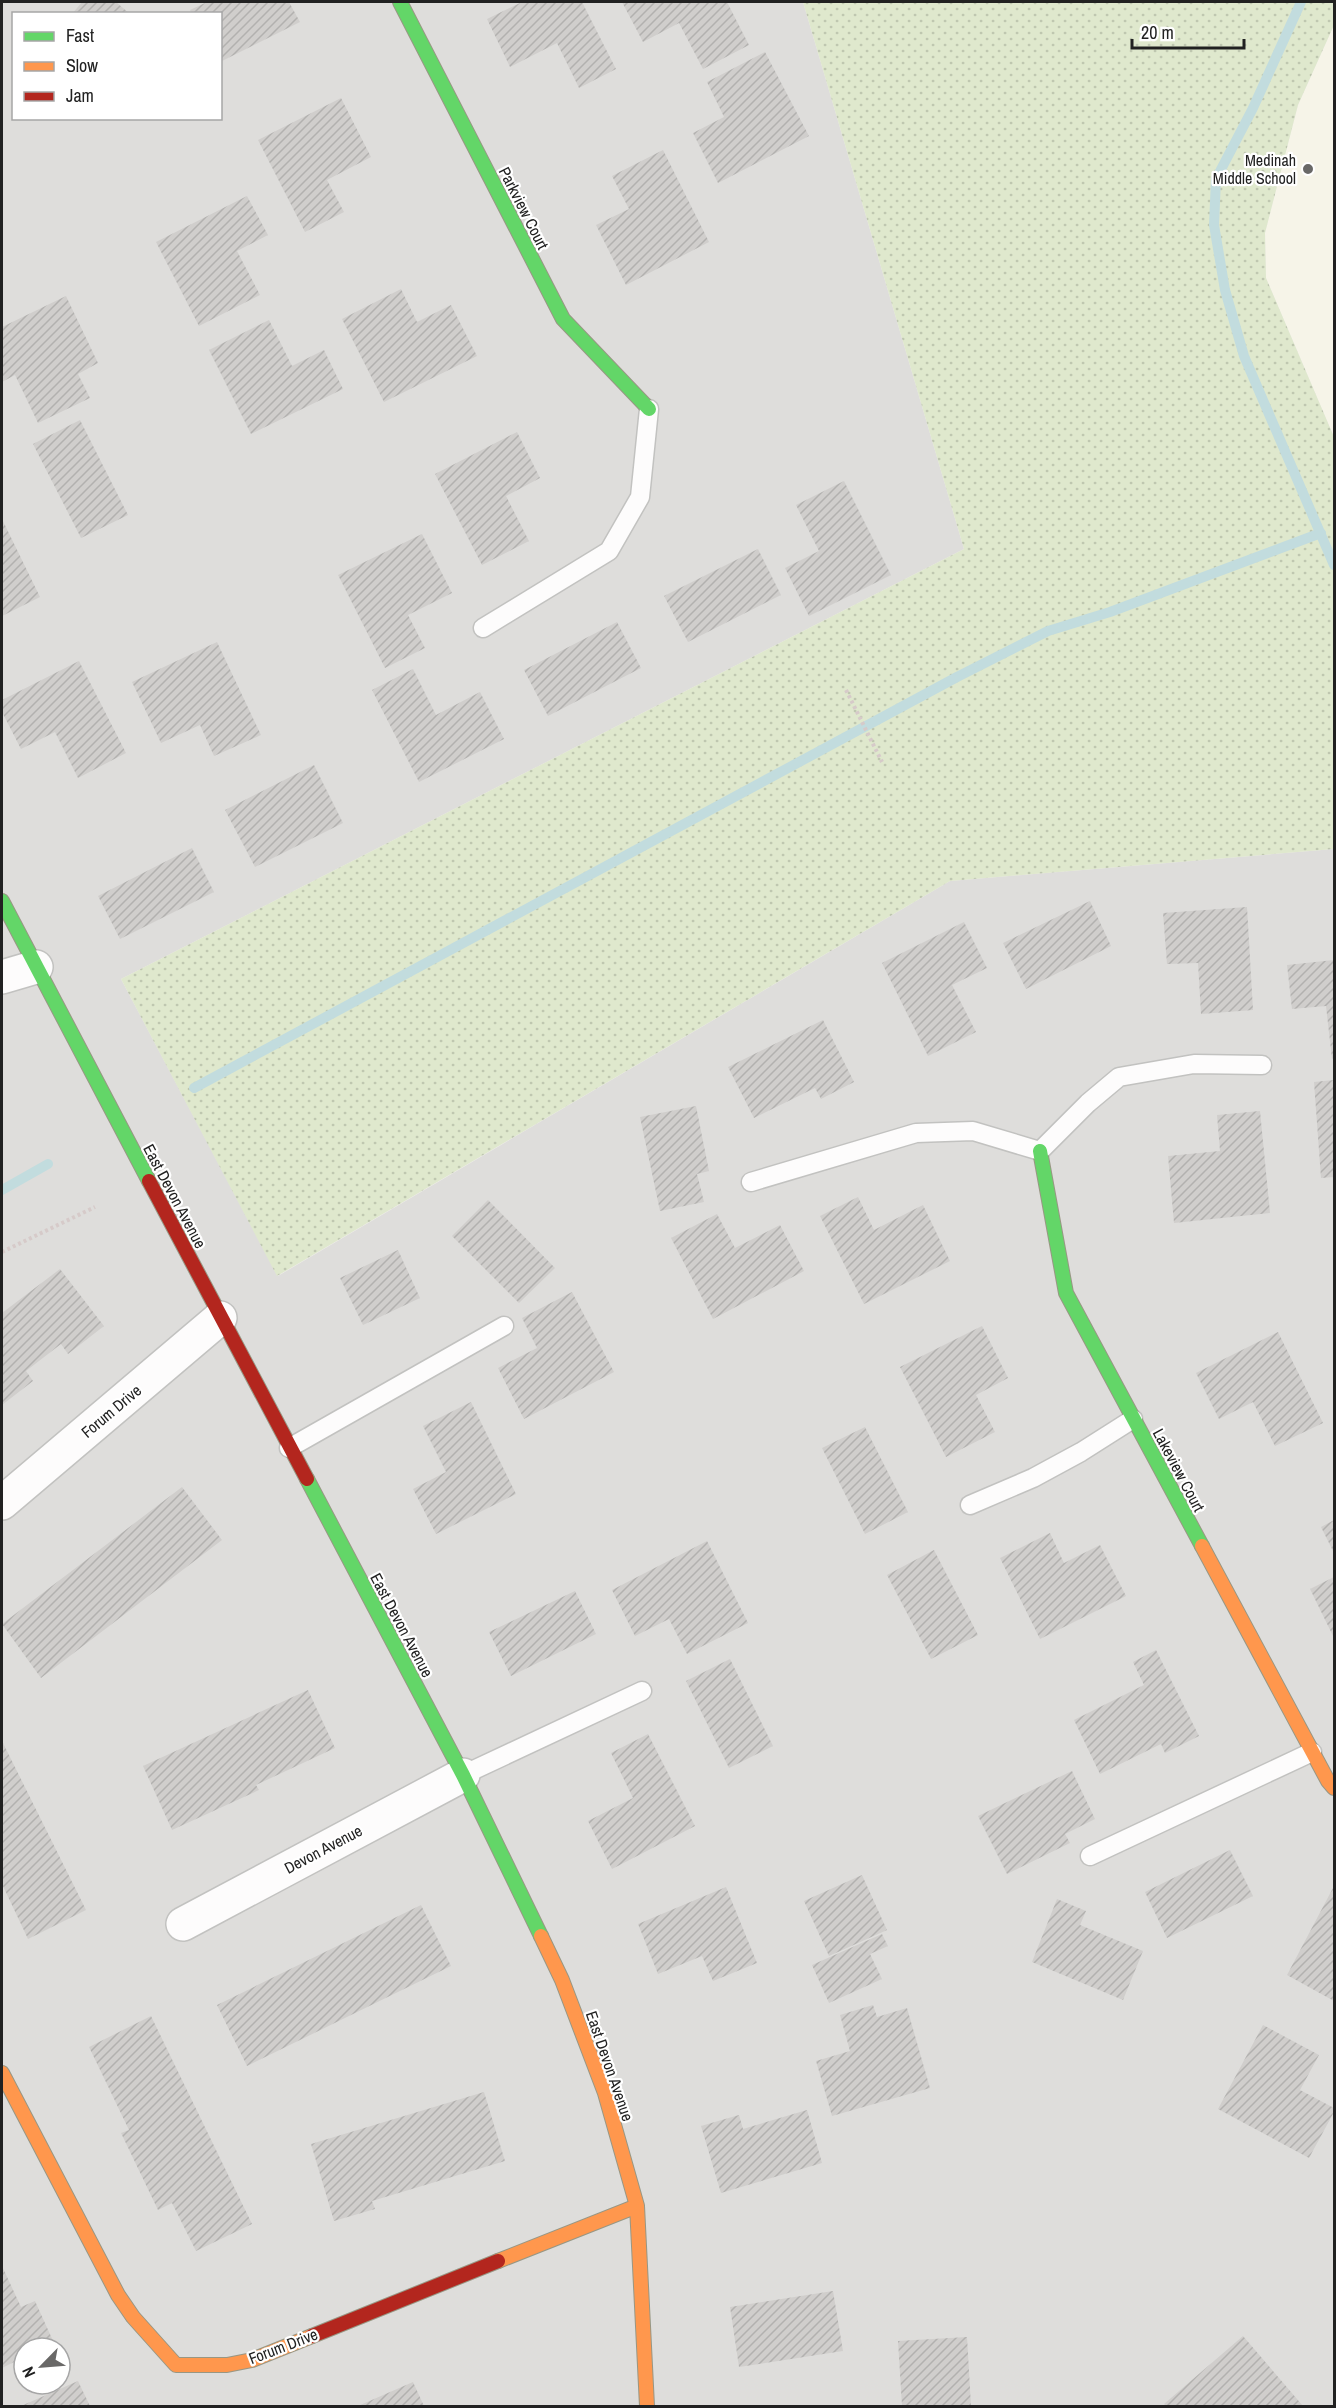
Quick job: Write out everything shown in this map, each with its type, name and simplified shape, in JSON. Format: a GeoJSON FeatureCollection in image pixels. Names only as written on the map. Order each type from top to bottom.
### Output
{"type":"FeatureCollection","features":[{"type":"Feature","properties":{"kind":"street","name":"Parkview Court"},"geometry":{"type":"LineString","coordinates":[[400,2],[563,319],[649,409]]}},
{"type":"Feature","properties":{"kind":"street","name":"East Devon Avenue"},"geometry":{"type":"LineString","coordinates":[[2,901],[463,1775],[562,1980],[605,2093],[637,2206],[647,2406]]}},
{"type":"Feature","properties":{"kind":"street"},"geometry":{"type":"LineString","coordinates":[[2,977],[36,967]]}},
{"type":"Feature","properties":{"kind":"street","name":"Lakeview Court"},"geometry":{"type":"LineString","coordinates":[[1040,1151],[1066,1293],[1312,1752],[1328,1781],[1335,1788]]}},
{"type":"Feature","properties":{"kind":"street","name":"Forum Drive"},"geometry":{"type":"LineString","coordinates":[[2,1503],[220,1318]]}},
{"type":"Feature","properties":{"kind":"street","name":"Devon Avenue"},"geometry":{"type":"LineString","coordinates":[[183,1924],[463,1775]]}},
{"type":"Feature","properties":{"kind":"street","name":"Forum Drive"},"geometry":{"type":"LineString","coordinates":[[2,2073],[118,2295],[133,2318],[177,2365],[227,2365],[252,2360],[637,2206]]}},
{"type":"Feature","properties":{"kind":"lane"},"geometry":{"type":"LineString","coordinates":[[483,628],[609,551],[640,497],[649,409]]}},
{"type":"Feature","properties":{"kind":"lane"},"geometry":{"type":"LineString","coordinates":[[751,1182],[916,1133],[973,1131],[1040,1151],[1088,1103],[1119,1077],[1194,1064],[1262,1065]]}},
{"type":"Feature","properties":{"kind":"lane"},"geometry":{"type":"LineString","coordinates":[[289,1448],[504,1326]]}},
{"type":"Feature","properties":{"kind":"lane"},"geometry":{"type":"LineString","coordinates":[[970,1505],[1033,1478],[1081,1452],[1133,1419]]}},
{"type":"Feature","properties":{"kind":"lane"},"geometry":{"type":"LineString","coordinates":[[463,1775],[642,1691]]}},
{"type":"Feature","properties":{"kind":"lane"},"geometry":{"type":"LineString","coordinates":[[1090,1856],[1312,1752]]}},
{"type":"Feature","properties":{"kind":"path"},"geometry":{"type":"LineString","coordinates":[[846,690],[882,762]]}},
{"type":"Feature","properties":{"kind":"path"},"geometry":{"type":"LineString","coordinates":[[2,1252],[94,1207]]}},
{"type":"Feature","properties":{"kind":"shaded area"},"geometry":{"type":"Polygon","coordinates":[[[2,2],[803,2],[964,549],[121,979],[278,1276],[950,881],[1334,849],[1334,2406],[2,2406],[2,2]]]}},
{"type":"Feature","properties":{"kind":"shaded area","name":"Medinah Middle School"},"geometry":{"type":"Polygon","coordinates":[[[1334,25],[1334,437],[1266,278],[1265,233],[1298,105],[1334,25]]]}},
{"type":"Feature","properties":{"kind":"green space"},"geometry":{"type":"Polygon","coordinates":[[[803,2],[1334,2],[1334,25],[1298,105],[1265,233],[1266,278],[1334,437],[1334,849],[950,881],[277,1276],[121,979],[964,549],[803,2]]]}},
{"type":"Feature","properties":{"kind":"building"},"geometry":{"type":"Polygon","coordinates":[[[82,2],[116,2],[128,12],[74,12],[82,2]]]}},
{"type":"Feature","properties":{"kind":"building"},"geometry":{"type":"Polygon","coordinates":[[[207,2],[289,2],[300,22],[222,61],[222,12],[191,12],[190,10],[207,2]]]}},
{"type":"Feature","properties":{"kind":"building"},"geometry":{"type":"Polygon","coordinates":[[[522,2],[582,2],[616,69],[579,88],[557,43],[510,67],[487,19],[522,2]]]}},
{"type":"Feature","properties":{"kind":"building"},"geometry":{"type":"Polygon","coordinates":[[[622,2],[727,2],[749,45],[703,69],[679,23],[643,42],[622,2]]]}},
{"type":"Feature","properties":{"kind":"building"},"geometry":{"type":"Polygon","coordinates":[[[765,52],[809,136],[718,183],[693,133],[724,117],[707,82],[765,52]]]}},
{"type":"Feature","properties":{"kind":"building"},"geometry":{"type":"Polygon","coordinates":[[[341,98],[371,157],[327,180],[344,212],[305,232],[258,140],[341,98]]]}},
{"type":"Feature","properties":{"kind":"building"},"geometry":{"type":"Polygon","coordinates":[[[663,150],[709,242],[626,285],[596,225],[629,209],[612,176],[663,150]]]}},
{"type":"Feature","properties":{"kind":"building"},"geometry":{"type":"Polygon","coordinates":[[[247,196],[268,235],[237,251],[260,295],[199,326],[156,242],[247,196]]]}},
{"type":"Feature","properties":{"kind":"building"},"geometry":{"type":"Polygon","coordinates":[[[401,289],[417,322],[451,305],[477,356],[384,402],[342,319],[401,289]]]}},
{"type":"Feature","properties":{"kind":"building"},"geometry":{"type":"Polygon","coordinates":[[[66,296],[98,363],[78,374],[90,398],[38,423],[15,375],[2,382],[2,327],[66,296]]]}},
{"type":"Feature","properties":{"kind":"building"},"geometry":{"type":"Polygon","coordinates":[[[269,320],[292,366],[324,350],[343,389],[251,434],[209,350],[269,320]]]}},
{"type":"Feature","properties":{"kind":"building"},"geometry":{"type":"Polygon","coordinates":[[[80,420],[128,515],[81,538],[33,444],[80,420]]]}},
{"type":"Feature","properties":{"kind":"building"},"geometry":{"type":"Polygon","coordinates":[[[517,432],[540,478],[506,496],[529,541],[482,565],[435,474],[517,432]]]}},
{"type":"Feature","properties":{"kind":"building"},"geometry":{"type":"Polygon","coordinates":[[[844,481],[891,575],[809,616],[785,568],[819,551],[796,505],[844,481]]]}},
{"type":"Feature","properties":{"kind":"building"},"geometry":{"type":"Polygon","coordinates":[[[2,519],[40,597],[2,616],[2,519]]]}},
{"type":"Feature","properties":{"kind":"building"},"geometry":{"type":"Polygon","coordinates":[[[422,534],[452,593],[408,615],[425,648],[385,668],[338,575],[422,534]]]}},
{"type":"Feature","properties":{"kind":"building"},"geometry":{"type":"Polygon","coordinates":[[[758,549],[781,595],[688,642],[664,596],[758,549]]]}},
{"type":"Feature","properties":{"kind":"building"},"geometry":{"type":"Polygon","coordinates":[[[617,622],[641,668],[548,716],[524,670],[617,622]]]}},
{"type":"Feature","properties":{"kind":"building"},"geometry":{"type":"Polygon","coordinates":[[[217,642],[261,735],[214,756],[200,725],[161,743],[132,682],[217,642]]]}},
{"type":"Feature","properties":{"kind":"building"},"geometry":{"type":"Polygon","coordinates":[[[79,661],[126,753],[78,778],[55,732],[21,749],[2,712],[2,700],[79,661]]]}},
{"type":"Feature","properties":{"kind":"building"},"geometry":{"type":"Polygon","coordinates":[[[413,669],[436,715],[480,692],[504,739],[419,782],[372,690],[413,669]]]}},
{"type":"Feature","properties":{"kind":"building"},"geometry":{"type":"Polygon","coordinates":[[[314,765],[343,823],[255,867],[225,810],[314,765]]]}},
{"type":"Feature","properties":{"kind":"building"},"geometry":{"type":"Polygon","coordinates":[[[192,848],[214,892],[120,939],[98,896],[192,848]]]}},
{"type":"Feature","properties":{"kind":"building"},"geometry":{"type":"Polygon","coordinates":[[[1090,901],[1111,946],[1026,989],[1003,943],[1090,901]]]}},
{"type":"Feature","properties":{"kind":"building"},"geometry":{"type":"Polygon","coordinates":[[[1247,907],[1253,1010],[1201,1014],[1198,963],[1167,964],[1163,913],[1247,907]]]}},
{"type":"Feature","properties":{"kind":"building"},"geometry":{"type":"Polygon","coordinates":[[[964,922],[987,968],[952,985],[976,1032],[928,1056],[882,963],[964,922]]]}},
{"type":"Feature","properties":{"kind":"building"},"geometry":{"type":"Polygon","coordinates":[[[1334,960],[1334,1058],[1332,1059],[1326,1006],[1292,1009],[1287,965],[1334,960]]]}},
{"type":"Feature","properties":{"kind":"building"},"geometry":{"type":"Polygon","coordinates":[[[823,1020],[854,1082],[821,1099],[815,1088],[754,1118],[728,1067],[823,1020]]]}},
{"type":"Feature","properties":{"kind":"building"},"geometry":{"type":"Polygon","coordinates":[[[1334,1080],[1334,1177],[1321,1178],[1314,1082],[1334,1080]]]}},
{"type":"Feature","properties":{"kind":"building"},"geometry":{"type":"Polygon","coordinates":[[[696,1106],[709,1171],[697,1174],[704,1202],[660,1211],[640,1117],[696,1106]]]}},
{"type":"Feature","properties":{"kind":"building"},"geometry":{"type":"Polygon","coordinates":[[[1260,1111],[1270,1213],[1174,1223],[1168,1156],[1220,1151],[1217,1115],[1260,1111]]]}},
{"type":"Feature","properties":{"kind":"building"},"geometry":{"type":"Polygon","coordinates":[[[858,1197],[874,1230],[923,1205],[950,1261],[864,1304],[820,1216],[858,1197]]]}},
{"type":"Feature","properties":{"kind":"building"},"geometry":{"type":"Polygon","coordinates":[[[488,1200],[555,1268],[519,1303],[452,1236],[488,1200]]]}},
{"type":"Feature","properties":{"kind":"building"},"geometry":{"type":"Polygon","coordinates":[[[717,1214],[735,1248],[780,1225],[804,1271],[713,1319],[671,1238],[717,1214]]]}},
{"type":"Feature","properties":{"kind":"building"},"geometry":{"type":"Polygon","coordinates":[[[398,1250],[420,1298],[363,1325],[340,1278],[398,1250]]]}},
{"type":"Feature","properties":{"kind":"building"},"geometry":{"type":"Polygon","coordinates":[[[60,1269],[104,1326],[68,1354],[61,1344],[26,1371],[33,1381],[2,1405],[2,1313],[60,1269]]]}},
{"type":"Feature","properties":{"kind":"building"},"geometry":{"type":"Polygon","coordinates":[[[572,1292],[614,1372],[524,1419],[498,1368],[537,1348],[522,1318],[572,1292]]]}},
{"type":"Feature","properties":{"kind":"building"},"geometry":{"type":"Polygon","coordinates":[[[982,1326],[1008,1378],[976,1395],[995,1432],[946,1457],[900,1367],[982,1326]]]}},
{"type":"Feature","properties":{"kind":"building"},"geometry":{"type":"Polygon","coordinates":[[[1278,1332],[1323,1423],[1275,1446],[1253,1402],[1219,1419],[1196,1373],[1278,1332]]]}},
{"type":"Feature","properties":{"kind":"building"},"geometry":{"type":"Polygon","coordinates":[[[471,1402],[516,1494],[436,1534],[413,1489],[446,1472],[423,1426],[471,1402]]]}},
{"type":"Feature","properties":{"kind":"building"},"geometry":{"type":"Polygon","coordinates":[[[865,1427],[908,1512],[865,1534],[822,1448],[865,1427]]]}},
{"type":"Feature","properties":{"kind":"building"},"geometry":{"type":"Polygon","coordinates":[[[182,1487],[222,1540],[41,1678],[2,1624],[182,1487]]]}},
{"type":"Feature","properties":{"kind":"building"},"geometry":{"type":"Polygon","coordinates":[[[1334,1520],[1334,1553],[1321,1527],[1334,1520]]]}},
{"type":"Feature","properties":{"kind":"building"},"geometry":{"type":"Polygon","coordinates":[[[1050,1533],[1064,1563],[1100,1545],[1126,1596],[1040,1639],[1000,1558],[1050,1533]]]}},
{"type":"Feature","properties":{"kind":"building"},"geometry":{"type":"Polygon","coordinates":[[[707,1541],[748,1623],[687,1654],[669,1619],[635,1636],[612,1590],[707,1541]]]}},
{"type":"Feature","properties":{"kind":"building"},"geometry":{"type":"Polygon","coordinates":[[[934,1550],[978,1635],[931,1659],[887,1575],[934,1550]]]}},
{"type":"Feature","properties":{"kind":"building"},"geometry":{"type":"Polygon","coordinates":[[[1334,1577],[1334,1635],[1333,1636],[1310,1589],[1334,1577]]]}},
{"type":"Feature","properties":{"kind":"building"},"geometry":{"type":"Polygon","coordinates":[[[575,1591],[596,1634],[511,1676],[489,1632],[575,1591]]]}},
{"type":"Feature","properties":{"kind":"building"},"geometry":{"type":"Polygon","coordinates":[[[1156,1650],[1199,1736],[1165,1753],[1161,1744],[1100,1774],[1074,1720],[1144,1685],[1133,1662],[1156,1650]]]}},
{"type":"Feature","properties":{"kind":"building"},"geometry":{"type":"Polygon","coordinates":[[[730,1659],[773,1746],[729,1768],[686,1681],[730,1659]]]}},
{"type":"Feature","properties":{"kind":"building"},"geometry":{"type":"Polygon","coordinates":[[[308,1690],[335,1748],[256,1785],[259,1790],[172,1830],[143,1766],[308,1690]]]}},
{"type":"Feature","properties":{"kind":"building"},"geometry":{"type":"Polygon","coordinates":[[[648,1734],[695,1826],[612,1869],[588,1821],[633,1798],[611,1753],[648,1734]]]}},
{"type":"Feature","properties":{"kind":"building"},"geometry":{"type":"Polygon","coordinates":[[[2,1741],[86,1910],[28,1939],[2,1884],[2,1741]]]}},
{"type":"Feature","properties":{"kind":"building"},"geometry":{"type":"Polygon","coordinates":[[[1072,1771],[1095,1819],[1065,1834],[1070,1843],[1007,1874],[978,1816],[1072,1771]]]}},
{"type":"Feature","properties":{"kind":"building"},"geometry":{"type":"Polygon","coordinates":[[[1230,1850],[1253,1896],[1167,1938],[1145,1892],[1230,1850]]]}},
{"type":"Feature","properties":{"kind":"building"},"geometry":{"type":"Polygon","coordinates":[[[862,1875],[887,1930],[829,1956],[804,1901],[862,1875]]]}},
{"type":"Feature","properties":{"kind":"building"},"geometry":{"type":"Polygon","coordinates":[[[1334,1886],[1334,2001],[1287,1975],[1334,1886]]]}},
{"type":"Feature","properties":{"kind":"building"},"geometry":{"type":"Polygon","coordinates":[[[726,1887],[757,1963],[713,1981],[702,1956],[658,1974],[638,1924],[726,1887]]]}},
{"type":"Feature","properties":{"kind":"building"},"geometry":{"type":"Polygon","coordinates":[[[1057,1899],[1086,1911],[1080,1925],[1143,1951],[1123,2000],[1032,1962],[1057,1899]]]}},
{"type":"Feature","properties":{"kind":"building"},"geometry":{"type":"Polygon","coordinates":[[[421,1905],[451,1966],[247,2066],[217,2005],[421,1905]]]}},
{"type":"Feature","properties":{"kind":"building"},"geometry":{"type":"Polygon","coordinates":[[[882,1934],[888,1946],[870,1954],[882,1979],[829,2003],[812,1965],[882,1934]]]}},
{"type":"Feature","properties":{"kind":"building"},"geometry":{"type":"Polygon","coordinates":[[[873,2005],[877,2017],[907,2008],[930,2088],[832,2116],[816,2061],[850,2051],[840,2015],[873,2005]]]}},
{"type":"Feature","properties":{"kind":"building"},"geometry":{"type":"Polygon","coordinates":[[[151,2016],[252,2224],[196,2251],[172,2203],[158,2210],[121,2133],[129,2130],[89,2047],[151,2016]]]}},
{"type":"Feature","properties":{"kind":"building"},"geometry":{"type":"Polygon","coordinates":[[[1263,2025],[1319,2055],[1300,2090],[1334,2108],[1334,2112],[1309,2158],[1218,2109],[1263,2025]]]}},
{"type":"Feature","properties":{"kind":"building"},"geometry":{"type":"Polygon","coordinates":[[[484,2092],[505,2161],[372,2201],[375,2209],[334,2221],[311,2144],[484,2092]]]}},
{"type":"Feature","properties":{"kind":"building"},"geometry":{"type":"Polygon","coordinates":[[[807,2110],[822,2163],[721,2193],[701,2126],[739,2115],[743,2129],[807,2110]]]}},
{"type":"Feature","properties":{"kind":"building"},"geometry":{"type":"Polygon","coordinates":[[[2,2266],[21,2307],[35,2301],[51,2336],[12,2336],[12,2363],[2,2368],[2,2266]]]}},
{"type":"Feature","properties":{"kind":"building"},"geometry":{"type":"Polygon","coordinates":[[[833,2291],[843,2351],[739,2367],[730,2307],[833,2291]]]}},
{"type":"Feature","properties":{"kind":"building"},"geometry":{"type":"Polygon","coordinates":[[[1243,2336],[1303,2406],[1166,2406],[1164,2404],[1243,2336]]]}},
{"type":"Feature","properties":{"kind":"building"},"geometry":{"type":"Polygon","coordinates":[[[967,2337],[971,2406],[902,2406],[898,2341],[967,2337]]]}},
{"type":"Feature","properties":{"kind":"building"},"geometry":{"type":"Polygon","coordinates":[[[78,2381],[90,2406],[21,2406],[44,2396],[72,2396],[72,2384],[78,2381]]]}},
{"type":"Feature","properties":{"kind":"building"},"geometry":{"type":"Polygon","coordinates":[[[413,2382],[424,2406],[358,2406],[413,2382]]]}},
{"type":"Feature","properties":{"kind":"waterway"},"geometry":{"type":"LineString","coordinates":[[1301,2],[1253,108],[1216,179],[1214,225],[1225,290],[1244,356],[1334,565]]}},
{"type":"Feature","properties":{"kind":"waterway"},"geometry":{"type":"LineString","coordinates":[[194,1088],[957,677],[1048,631],[1110,612],[1321,533]]}},
{"type":"Feature","properties":{"kind":"waterway"},"geometry":{"type":"LineString","coordinates":[[2,1190],[48,1164]]}},
{"type":"Feature","properties":{"kind":"traffic: fast"},"geometry":{"type":"LineString","coordinates":[[400,2],[563,319],[649,409]]}},
{"type":"Feature","properties":{"kind":"traffic: fast"},"geometry":{"type":"LineString","coordinates":[[2,901],[149,1181]]}},
{"type":"Feature","properties":{"kind":"traffic: fast"},"geometry":{"type":"LineString","coordinates":[[1040,1151],[1066,1293],[1202,1546]]}},
{"type":"Feature","properties":{"kind":"traffic: fast"},"geometry":{"type":"LineString","coordinates":[[307,1479],[463,1775],[541,1936]]}},
{"type":"Feature","properties":{"kind":"traffic: slow"},"geometry":{"type":"LineString","coordinates":[[1202,1546],[1328,1781],[1334,1788]]}},
{"type":"Feature","properties":{"kind":"traffic: slow"},"geometry":{"type":"LineString","coordinates":[[541,1936],[562,1980],[605,2093],[637,2206],[647,2406]]}},
{"type":"Feature","properties":{"kind":"traffic: slow"},"geometry":{"type":"LineString","coordinates":[[2,2073],[118,2295],[133,2317],[176,2365],[227,2365],[252,2360],[312,2336]]}},
{"type":"Feature","properties":{"kind":"traffic: slow"},"geometry":{"type":"LineString","coordinates":[[498,2261],[637,2206]]}},
{"type":"Feature","properties":{"kind":"traffic: jam"},"geometry":{"type":"LineString","coordinates":[[149,1181],[307,1479]]}},
{"type":"Feature","properties":{"kind":"traffic: jam"},"geometry":{"type":"LineString","coordinates":[[312,2336],[498,2261]]}},
{"type":"Feature","properties":{"kind":"place","name":"Medinah Middle School"},"geometry":{"type":"Point","coordinates":[1308,169]}}]}
